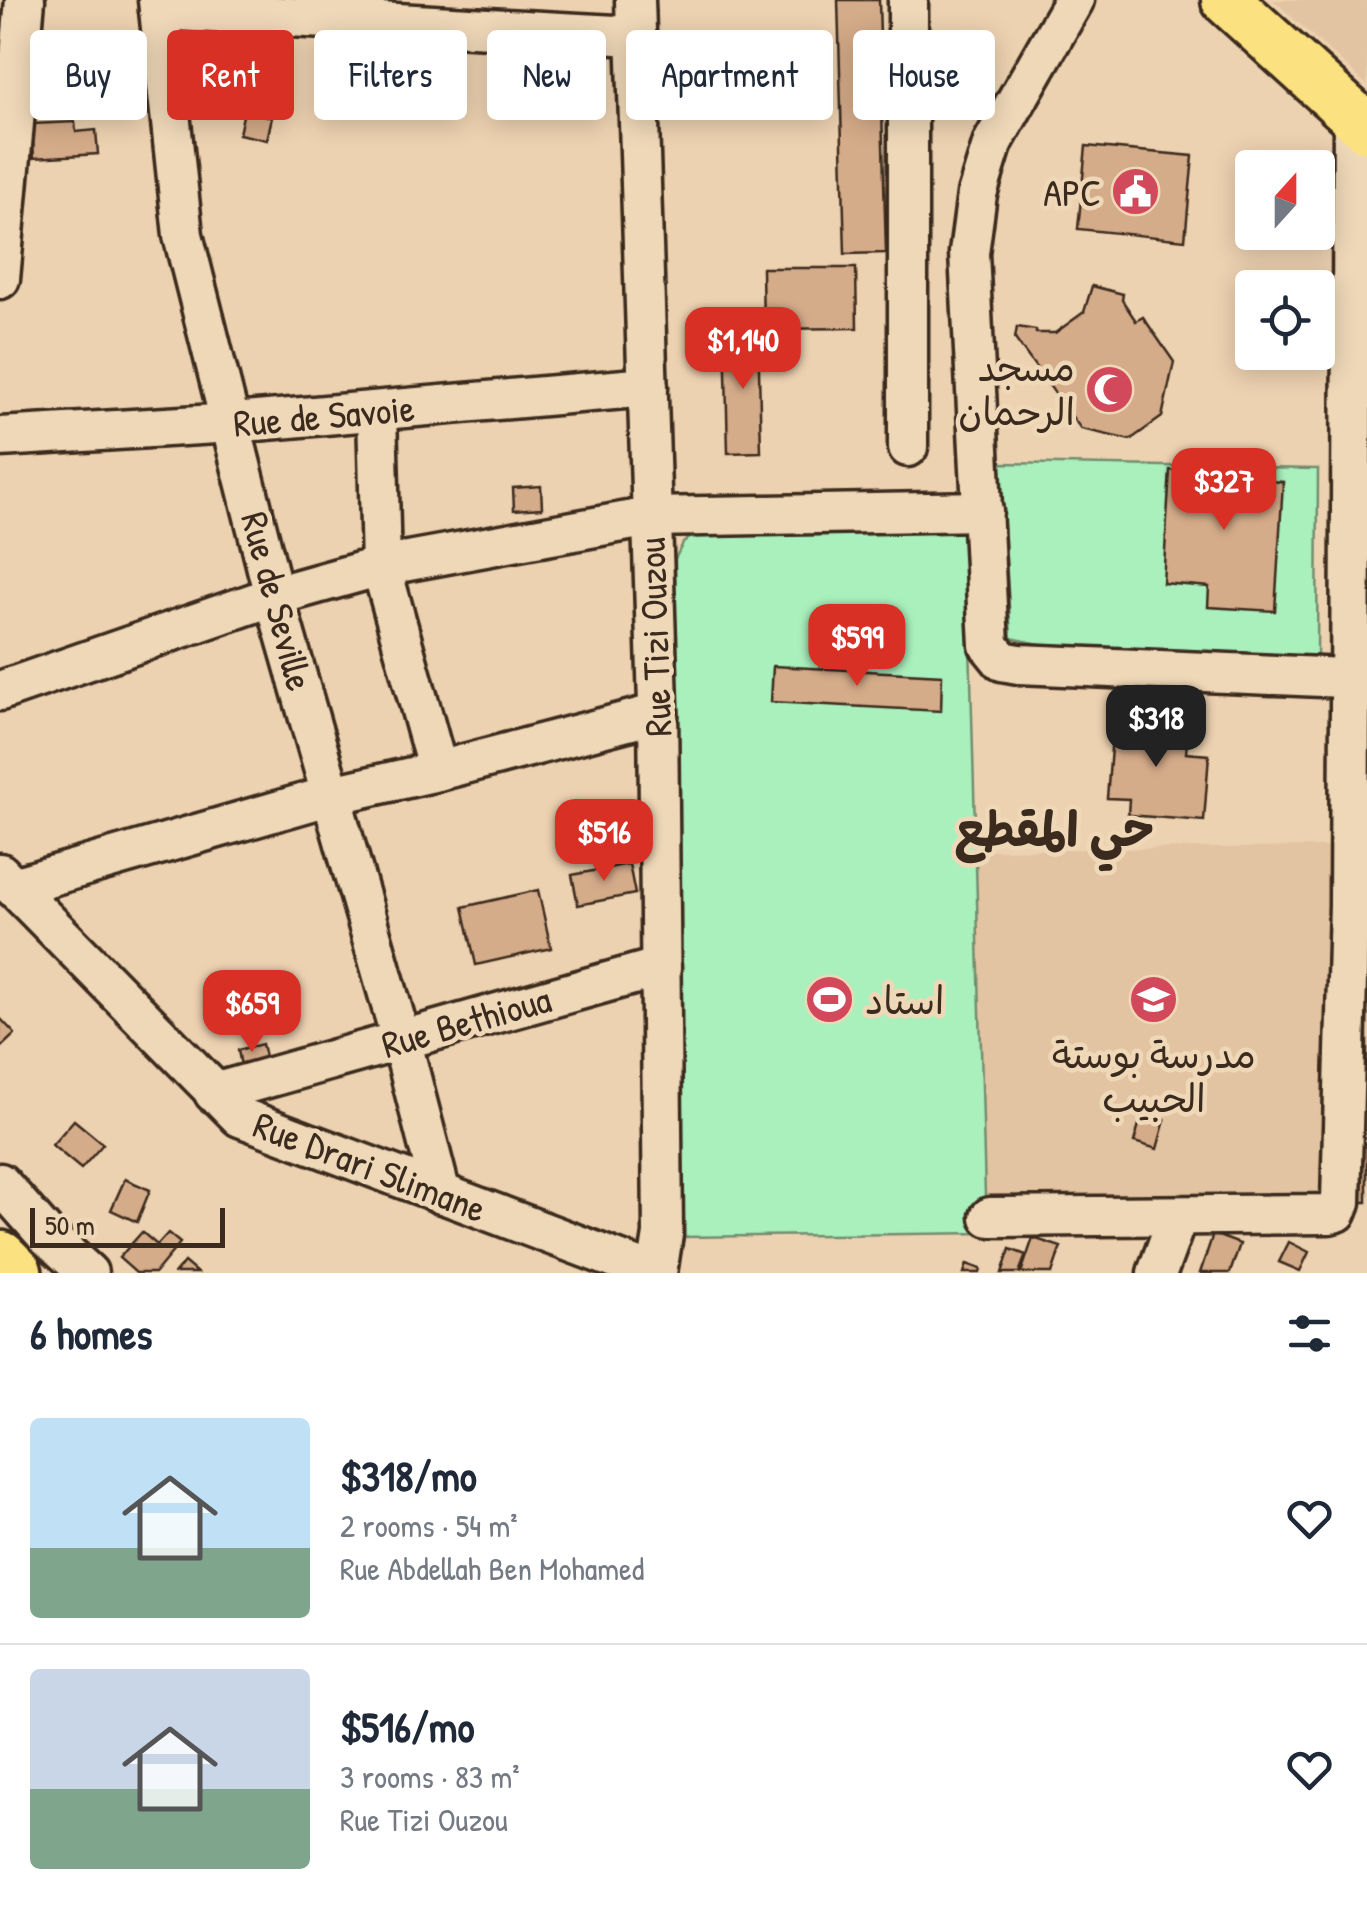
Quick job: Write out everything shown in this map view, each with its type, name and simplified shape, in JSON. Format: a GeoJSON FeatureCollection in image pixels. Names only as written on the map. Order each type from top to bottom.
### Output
{"type":"FeatureCollection","features":[{"type":"Feature","properties":{"kind":"highway"},"geometry":{"type":"LineString","coordinates":[[0,1259],[14,1273]]}},
{"type":"Feature","properties":{"kind":"main road"},"geometry":{"type":"LineString","coordinates":[[1226,0],[1360,122]]}},
{"type":"Feature","properties":{"kind":"street"},"geometry":{"type":"LineString","coordinates":[[0,279],[4,196],[25,0]]}},
{"type":"Feature","properties":{"kind":"street"},"geometry":{"type":"LineString","coordinates":[[908,0],[908,447]]}},
{"type":"Feature","properties":{"kind":"street"},"geometry":{"type":"LineString","coordinates":[[1074,0],[993,142],[977,194],[969,253],[989,645],[1002,662],[1358,679]]}},
{"type":"Feature","properties":{"kind":"street"},"geometry":{"type":"LineString","coordinates":[[158,5],[635,18]]}},
{"type":"Feature","properties":{"kind":"street","name":"Rue de Seville"},"geometry":{"type":"LineString","coordinates":[[158,5],[183,236],[274,596],[401,1039],[441,1194]]}},
{"type":"Feature","properties":{"kind":"street","name":"Rue Tizi Ouzou"},"geometry":{"type":"LineString","coordinates":[[635,18],[658,713],[663,1234],[654,1273]]}},
{"type":"Feature","properties":{"kind":"street"},"geometry":{"type":"LineString","coordinates":[[990,1218],[1337,1212],[1341,1202],[1356,1131],[1360,122]]}},
{"type":"Feature","properties":{"kind":"street","name":"Rue de Savoie"},"geometry":{"type":"LineString","coordinates":[[0,437],[377,412],[648,386]]}},
{"type":"Feature","properties":{"kind":"street"},"geometry":{"type":"LineString","coordinates":[[377,412],[381,566],[438,771]]}},
{"type":"Feature","properties":{"kind":"street"},"geometry":{"type":"LineString","coordinates":[[0,692],[274,596],[381,566],[650,518],[984,511]]}},
{"type":"Feature","properties":{"kind":"street"},"geometry":{"type":"LineString","coordinates":[[7,880],[658,713]]}},
{"type":"Feature","properties":{"kind":"street","name":"Rue Drari Slimane"},"geometry":{"type":"LineString","coordinates":[[7,880],[240,1117],[654,1273]]}},
{"type":"Feature","properties":{"kind":"street","name":"Rue Bethioua"},"geometry":{"type":"LineString","coordinates":[[214,1093],[661,968]]}},
{"type":"Feature","properties":{"kind":"street"},"geometry":{"type":"LineString","coordinates":[[0,1182],[46,1235],[88,1273]]}},
{"type":"Feature","properties":{"kind":"street"},"geometry":{"type":"LineString","coordinates":[[1157,1273],[1178,1216]]}},
{"type":"Feature","properties":{"kind":"shaded area"},"geometry":{"type":"Polygon","coordinates":[[[1273,0],[1367,0],[1367,85],[1273,0]]]}},
{"type":"Feature","properties":{"kind":"shaded area","name":"مدرسة بوستة الحبيب"},"geometry":{"type":"Polygon","coordinates":[[[1329,847],[1331,1191],[984,1196],[975,850],[1329,847]]]}},
{"type":"Feature","properties":{"kind":"green space"},"geometry":{"type":"Polygon","coordinates":[[[1000,463],[1318,469],[1317,662],[1098,656],[1011,638],[1000,463]]]}},
{"type":"Feature","properties":{"kind":"green space","name":"استاد"},"geometry":{"type":"Polygon","coordinates":[[[701,528],[967,531],[986,1233],[683,1237],[675,559],[683,543],[701,528]]]}},
{"type":"Feature","properties":{"kind":"building"},"geometry":{"type":"Polygon","coordinates":[[[838,0],[879,0],[880,30],[853,30],[853,120],[882,120],[886,253],[845,254],[838,0]]]}},
{"type":"Feature","properties":{"kind":"building"},"geometry":{"type":"Polygon","coordinates":[[[242,120],[271,120],[267,140],[239,134],[242,120]]]}},
{"type":"Feature","properties":{"kind":"building"},"geometry":{"type":"Polygon","coordinates":[[[75,122],[76,132],[96,130],[98,154],[34,158],[32,124],[75,122]]]}},
{"type":"Feature","properties":{"kind":"building","name":"APC"},"geometry":{"type":"Polygon","coordinates":[[[1086,146],[1193,156],[1185,240],[1078,229],[1086,146]]]}},
{"type":"Feature","properties":{"kind":"building"},"geometry":{"type":"Polygon","coordinates":[[[762,268],[856,268],[857,328],[763,329],[762,268]]]}},
{"type":"Feature","properties":{"kind":"building","name":"مسجد الرحمان"},"geometry":{"type":"Polygon","coordinates":[[[1092,286],[1123,294],[1122,300],[1136,321],[1143,317],[1174,362],[1162,417],[1130,440],[1081,429],[1015,339],[1017,327],[1055,333],[1084,312],[1092,286]]]}},
{"type":"Feature","properties":{"kind":"building"},"geometry":{"type":"Polygon","coordinates":[[[758,330],[761,452],[728,453],[725,331],[758,330]]]}},
{"type":"Feature","properties":{"kind":"building"},"geometry":{"type":"Polygon","coordinates":[[[1191,457],[1256,461],[1255,480],[1283,482],[1275,611],[1208,607],[1209,587],[1163,583],[1170,470],[1190,472],[1191,457]]]}},
{"type":"Feature","properties":{"kind":"building"},"geometry":{"type":"Polygon","coordinates":[[[541,486],[542,508],[514,510],[513,488],[541,486]]]}},
{"type":"Feature","properties":{"kind":"building"},"geometry":{"type":"Polygon","coordinates":[[[773,666],[942,675],[941,711],[771,702],[773,666]]]}},
{"type":"Feature","properties":{"kind":"building"},"geometry":{"type":"Polygon","coordinates":[[[1114,711],[1162,715],[1160,731],[1188,733],[1186,753],[1209,755],[1204,821],[1128,815],[1129,799],[1107,798],[1114,711]]]}},
{"type":"Feature","properties":{"kind":"building"},"geometry":{"type":"Polygon","coordinates":[[[629,864],[635,894],[578,905],[572,875],[629,864]]]}},
{"type":"Feature","properties":{"kind":"building"},"geometry":{"type":"Polygon","coordinates":[[[538,890],[551,948],[476,965],[463,907],[538,890]]]}},
{"type":"Feature","properties":{"kind":"building"},"geometry":{"type":"Polygon","coordinates":[[[1366,1014],[1367,1113],[1360,1113],[1366,1014]]]}},
{"type":"Feature","properties":{"kind":"building"},"geometry":{"type":"Polygon","coordinates":[[[0,1018],[15,1034],[0,1048],[0,1018]]]}},
{"type":"Feature","properties":{"kind":"building"},"geometry":{"type":"Polygon","coordinates":[[[262,1044],[266,1061],[241,1066],[238,1050],[262,1044]]]}},
{"type":"Feature","properties":{"kind":"building"},"geometry":{"type":"Polygon","coordinates":[[[1142,1114],[1165,1120],[1157,1149],[1134,1142],[1142,1114]]]}},
{"type":"Feature","properties":{"kind":"building"},"geometry":{"type":"Polygon","coordinates":[[[74,1120],[103,1144],[81,1169],[52,1145],[74,1120]]]}},
{"type":"Feature","properties":{"kind":"building"},"geometry":{"type":"Polygon","coordinates":[[[1345,1144],[1367,1144],[1367,1202],[1346,1202],[1345,1144]]]}},
{"type":"Feature","properties":{"kind":"building"},"geometry":{"type":"Polygon","coordinates":[[[125,1179],[150,1190],[137,1222],[111,1210],[125,1179]]]}},
{"type":"Feature","properties":{"kind":"building"},"geometry":{"type":"Polygon","coordinates":[[[142,1232],[157,1245],[168,1233],[180,1243],[155,1273],[136,1273],[119,1258],[142,1232]]]}},
{"type":"Feature","properties":{"kind":"building"},"geometry":{"type":"Polygon","coordinates":[[[1213,1234],[1240,1244],[1230,1273],[1200,1273],[1213,1234]]]}},
{"type":"Feature","properties":{"kind":"building"},"geometry":{"type":"Polygon","coordinates":[[[1033,1238],[1061,1247],[1052,1273],[1021,1273],[1033,1238]]]}},
{"type":"Feature","properties":{"kind":"building"},"geometry":{"type":"Polygon","coordinates":[[[1289,1242],[1309,1252],[1300,1271],[1279,1262],[1289,1242]]]}},
{"type":"Feature","properties":{"kind":"building"},"geometry":{"type":"Polygon","coordinates":[[[1010,1249],[1026,1255],[1019,1273],[1002,1273],[1010,1249]]]}},
{"type":"Feature","properties":{"kind":"building"},"geometry":{"type":"Polygon","coordinates":[[[184,1262],[197,1273],[175,1273],[184,1262]]]}},
{"type":"Feature","properties":{"kind":"building"},"geometry":{"type":"Polygon","coordinates":[[[967,1264],[981,1269],[980,1273],[964,1273],[967,1264]]]}},
{"type":"Feature","properties":{"kind":"place","name":"APC"},"geometry":{"type":"Point","coordinates":[1136,192]}},
{"type":"Feature","properties":{"kind":"place","name":"مسجد الرحمان"},"geometry":{"type":"Point","coordinates":[1110,389]}},
{"type":"Feature","properties":{"kind":"place","name":"استاد"},"geometry":{"type":"Point","coordinates":[830,1000]}},
{"type":"Feature","properties":{"kind":"place","name":"مدرسة بوستة الحبيب"},"geometry":{"type":"Point","coordinates":[1154,1000]}},
{"type":"Feature","properties":{"kind":"district","name":"حي المقطع"},"geometry":{"type":"Point","coordinates":[1054,828]}}]}
